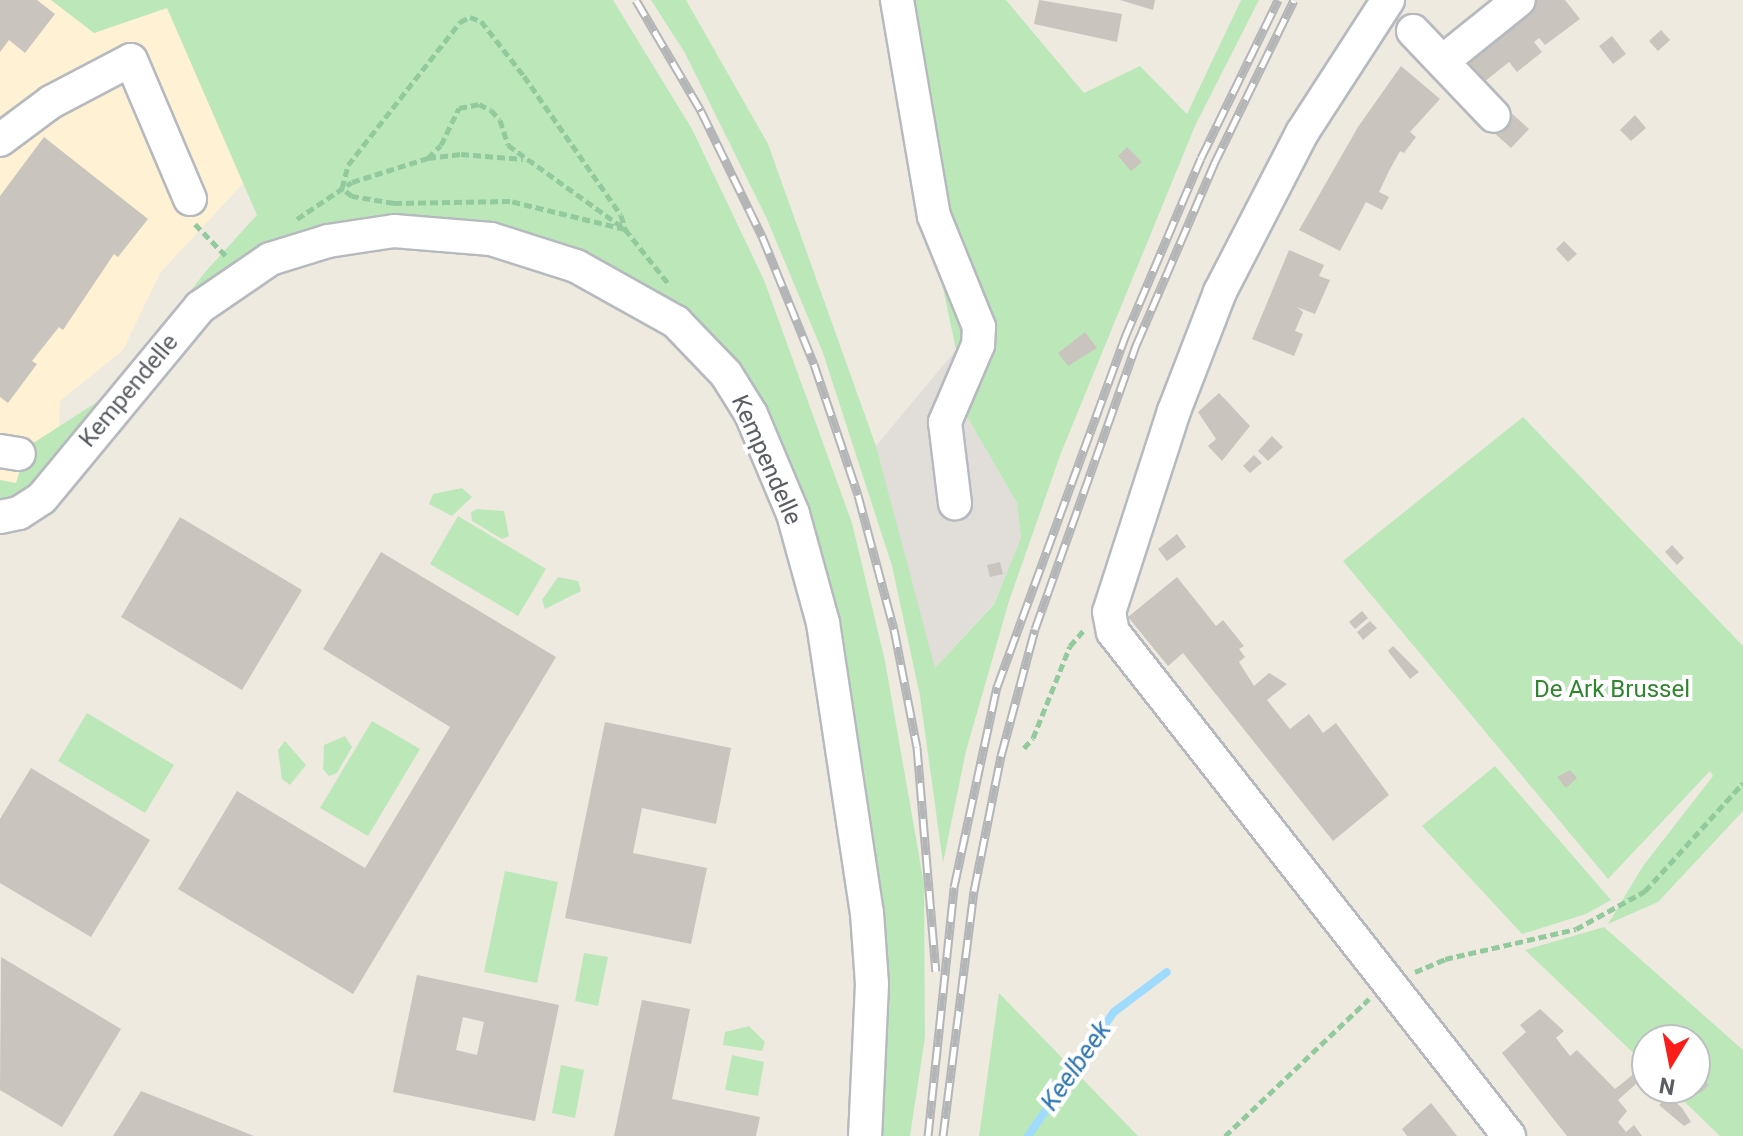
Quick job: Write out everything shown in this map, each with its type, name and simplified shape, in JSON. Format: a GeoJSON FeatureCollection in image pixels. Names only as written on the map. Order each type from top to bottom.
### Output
{"type":"FeatureCollection","features":[{"type":"Feature","properties":{"kind":"street"},"geometry":{"type":"LineString","coordinates":[[897,0],[934,216],[979,327],[978,345],[945,422],[955,503]]}},
{"type":"Feature","properties":{"kind":"street"},"geometry":{"type":"LineString","coordinates":[[1397,0],[1381,13],[1302,133],[1220,292],[1174,411],[1109,612],[1113,632],[1509,1136]]}},
{"type":"Feature","properties":{"kind":"street"},"geometry":{"type":"LineString","coordinates":[[1443,61],[1519,0]]}},
{"type":"Feature","properties":{"kind":"street"},"geometry":{"type":"LineString","coordinates":[[1413,31],[1494,116]]}},
{"type":"Feature","properties":{"kind":"street"},"geometry":{"type":"LineString","coordinates":[[0,140],[51,102],[131,60],[190,199]]}},
{"type":"Feature","properties":{"kind":"street","name":"Kempendelle"},"geometry":{"type":"LineString","coordinates":[[0,517],[19,513],[42,498],[200,307],[270,259],[360,234],[461,234],[563,261],[676,322],[726,374],[751,414],[793,514],[823,623],[867,913],[872,984],[865,1136]]}},
{"type":"Feature","properties":{"kind":"path"},"geometry":{"type":"LineString","coordinates":[[342,188],[348,165],[460,22],[470,17],[481,21],[524,76],[613,203],[625,229],[676,294],[676,322]]}},
{"type":"Feature","properties":{"kind":"path"},"geometry":{"type":"LineString","coordinates":[[428,158],[441,145],[459,108],[468,104],[491,110],[500,120],[508,145],[523,159],[625,229]]}},
{"type":"Feature","properties":{"kind":"path"},"geometry":{"type":"LineString","coordinates":[[291,224],[342,188],[428,158],[461,154],[523,159]]}},
{"type":"Feature","properties":{"kind":"path"},"geometry":{"type":"LineString","coordinates":[[342,188],[352,196],[394,203],[510,201],[625,229]]}},
{"type":"Feature","properties":{"kind":"path"},"geometry":{"type":"LineString","coordinates":[[190,199],[194,223],[242,277]]}},
{"type":"Feature","properties":{"kind":"path"},"geometry":{"type":"LineString","coordinates":[[1024,748],[1033,738],[1070,646],[1109,612]]}},
{"type":"Feature","properties":{"kind":"path"},"geometry":{"type":"LineString","coordinates":[[1225,1136],[1386,983],[1445,959],[1576,929],[1645,891],[1743,783]]}},
{"type":"Feature","properties":{"kind":"shaded area"},"geometry":{"type":"Polygon","coordinates":[[[0,0],[51,0],[94,33],[167,8],[245,181],[160,273],[123,350],[60,401],[59,431],[27,447],[16,483],[0,480],[0,0]]]}},
{"type":"Feature","properties":{"kind":"shaded area"},"geometry":{"type":"Polygon","coordinates":[[[956,350],[972,396],[966,415],[1017,503],[1021,539],[994,603],[934,669],[876,446],[956,350]]]}},
{"type":"Feature","properties":{"kind":"green space"},"geometry":{"type":"Polygon","coordinates":[[[51,0],[613,0],[692,129],[764,280],[852,523],[885,661],[924,884],[925,1037],[910,1136],[868,1136],[828,603],[754,407],[594,263],[523,232],[460,222],[263,258],[265,285],[233,303],[189,341],[0,531],[0,480],[16,483],[27,447],[111,393],[206,271],[257,215],[167,8],[94,33],[51,0]]]}},
{"type":"Feature","properties":{"kind":"green space"},"geometry":{"type":"Polygon","coordinates":[[[651,0],[686,0],[768,144],[876,446],[935,668],[994,604],[1021,538],[1017,503],[966,415],[972,396],[956,350],[883,0],[1006,0],[1084,93],[1140,66],[1187,114],[1241,0],[1259,0],[1195,126],[1061,453],[1009,601],[966,751],[943,863],[920,696],[892,566],[823,353],[766,217],[685,53],[651,0]]]}},
{"type":"Feature","properties":{"kind":"green space","name":"De Ark Brussel"},"geometry":{"type":"Polygon","coordinates":[[[1523,417],[1743,646],[1743,811],[1658,902],[1608,924],[1643,866],[1713,776],[1710,771],[1608,879],[1343,561],[1523,417]]]}},
{"type":"Feature","properties":{"kind":"green space"},"geometry":{"type":"Polygon","coordinates":[[[462,488],[472,497],[452,516],[429,504],[433,494],[462,488]]]}},
{"type":"Feature","properties":{"kind":"green space"},"geometry":{"type":"Polygon","coordinates":[[[477,509],[504,511],[509,536],[502,539],[472,521],[471,512],[477,509]]]}},
{"type":"Feature","properties":{"kind":"green space"},"geometry":{"type":"Polygon","coordinates":[[[458,516],[546,569],[518,616],[430,564],[458,516]]]}},
{"type":"Feature","properties":{"kind":"green space"},"geometry":{"type":"Polygon","coordinates":[[[558,577],[578,581],[581,591],[545,609],[542,600],[558,577]]]}},
{"type":"Feature","properties":{"kind":"green space"},"geometry":{"type":"Polygon","coordinates":[[[87,713],[174,765],[145,813],[58,761],[87,713]]]}},
{"type":"Feature","properties":{"kind":"green space"},"geometry":{"type":"Polygon","coordinates":[[[372,721],[420,749],[368,836],[320,808],[372,721]]]}},
{"type":"Feature","properties":{"kind":"green space"},"geometry":{"type":"Polygon","coordinates":[[[345,736],[352,747],[337,773],[329,776],[323,769],[324,745],[345,736]]]}},
{"type":"Feature","properties":{"kind":"green space"},"geometry":{"type":"Polygon","coordinates":[[[285,741],[306,765],[290,785],[282,779],[278,750],[285,741]]]}},
{"type":"Feature","properties":{"kind":"green space"},"geometry":{"type":"Polygon","coordinates":[[[1495,766],[1611,900],[1586,914],[1522,934],[1422,826],[1495,766]]]}},
{"type":"Feature","properties":{"kind":"green space"},"geometry":{"type":"Polygon","coordinates":[[[505,871],[558,882],[537,983],[484,972],[505,871]]]}},
{"type":"Feature","properties":{"kind":"green space"},"geometry":{"type":"Polygon","coordinates":[[[1604,927],[1743,1050],[1743,1136],[1720,1136],[1687,1104],[1711,1104],[1711,1024],[1631,1024],[1631,1051],[1525,950],[1604,927]]]}},
{"type":"Feature","properties":{"kind":"green space"},"geometry":{"type":"Polygon","coordinates":[[[584,953],[608,957],[598,1006],[575,1001],[584,953]]]}},
{"type":"Feature","properties":{"kind":"green space"},"geometry":{"type":"Polygon","coordinates":[[[999,993],[1138,1136],[979,1136],[999,993]]]}},
{"type":"Feature","properties":{"kind":"green space"},"geometry":{"type":"Polygon","coordinates":[[[749,1026],[765,1042],[762,1051],[723,1045],[725,1032],[749,1026]]]}},
{"type":"Feature","properties":{"kind":"green space"},"geometry":{"type":"Polygon","coordinates":[[[732,1055],[764,1062],[758,1096],[725,1090],[732,1055]]]}},
{"type":"Feature","properties":{"kind":"green space"},"geometry":{"type":"Polygon","coordinates":[[[561,1065],[584,1070],[575,1118],[552,1113],[561,1065]]]}},
{"type":"Feature","properties":{"kind":"building"},"geometry":{"type":"Polygon","coordinates":[[[0,0],[37,0],[55,14],[25,53],[9,40],[0,52],[0,0]]]}},
{"type":"Feature","properties":{"kind":"building"},"geometry":{"type":"Polygon","coordinates":[[[1039,0],[1122,14],[1117,42],[1034,24],[1039,0]]]}},
{"type":"Feature","properties":{"kind":"building"},"geometry":{"type":"Polygon","coordinates":[[[1120,0],[1155,0],[1153,10],[1120,0]]]}},
{"type":"Feature","properties":{"kind":"building"},"geometry":{"type":"Polygon","coordinates":[[[1530,0],[1565,0],[1580,19],[1545,45],[1539,38],[1534,42],[1542,52],[1517,72],[1509,62],[1484,82],[1462,54],[1530,0]]]}},
{"type":"Feature","properties":{"kind":"building"},"geometry":{"type":"Polygon","coordinates":[[[1661,30],[1670,40],[1658,51],[1649,41],[1661,30]]]}},
{"type":"Feature","properties":{"kind":"building"},"geometry":{"type":"Polygon","coordinates":[[[1612,36],[1626,54],[1613,64],[1599,46],[1612,36]]]}},
{"type":"Feature","properties":{"kind":"building"},"geometry":{"type":"Polygon","coordinates":[[[1401,66],[1440,99],[1410,132],[1416,137],[1404,153],[1400,151],[1389,171],[1379,192],[1389,197],[1382,210],[1366,202],[1340,251],[1299,230],[1358,127],[1401,66]]]}},
{"type":"Feature","properties":{"kind":"building"},"geometry":{"type":"Polygon","coordinates":[[[1509,111],[1529,129],[1511,148],[1491,130],[1509,111]]]}},
{"type":"Feature","properties":{"kind":"building"},"geometry":{"type":"Polygon","coordinates":[[[1635,115],[1646,128],[1631,141],[1620,130],[1635,115]]]}},
{"type":"Feature","properties":{"kind":"building"},"geometry":{"type":"Polygon","coordinates":[[[44,137],[148,219],[118,257],[114,254],[63,330],[59,327],[32,361],[37,364],[8,403],[0,397],[0,196],[44,137]]]}},
{"type":"Feature","properties":{"kind":"building"},"geometry":{"type":"Polygon","coordinates":[[[1127,147],[1142,162],[1131,171],[1118,156],[1127,147]]]}},
{"type":"Feature","properties":{"kind":"building"},"geometry":{"type":"Polygon","coordinates":[[[1564,241],[1577,254],[1568,262],[1556,249],[1564,241]]]}},
{"type":"Feature","properties":{"kind":"building"},"geometry":{"type":"Polygon","coordinates":[[[1289,250],[1324,265],[1319,276],[1330,280],[1315,314],[1297,307],[1303,312],[1295,331],[1303,334],[1294,356],[1252,339],[1289,250]]]}},
{"type":"Feature","properties":{"kind":"building"},"geometry":{"type":"Polygon","coordinates":[[[1085,332],[1097,348],[1068,366],[1058,353],[1085,332]]]}},
{"type":"Feature","properties":{"kind":"building"},"geometry":{"type":"Polygon","coordinates":[[[1219,393],[1250,426],[1222,461],[1208,446],[1216,439],[1198,412],[1219,393]]]}},
{"type":"Feature","properties":{"kind":"building"},"geometry":{"type":"Polygon","coordinates":[[[1272,436],[1283,447],[1268,461],[1258,451],[1272,436]]]}},
{"type":"Feature","properties":{"kind":"building"},"geometry":{"type":"Polygon","coordinates":[[[1254,455],[1262,463],[1250,473],[1243,466],[1254,455]]]}},
{"type":"Feature","properties":{"kind":"building"},"geometry":{"type":"Polygon","coordinates":[[[180,517],[302,590],[242,690],[121,617],[180,517]]]}},
{"type":"Feature","properties":{"kind":"building"},"geometry":{"type":"Polygon","coordinates":[[[1177,534],[1186,547],[1167,561],[1158,549],[1177,534]]]}},
{"type":"Feature","properties":{"kind":"building"},"geometry":{"type":"Polygon","coordinates":[[[1672,545],[1684,558],[1677,565],[1665,552],[1672,545]]]}},
{"type":"Feature","properties":{"kind":"building"},"geometry":{"type":"Polygon","coordinates":[[[381,552],[556,657],[353,994],[178,889],[237,791],[365,868],[450,727],[323,649],[381,552]]]}},
{"type":"Feature","properties":{"kind":"building"},"geometry":{"type":"Polygon","coordinates":[[[1000,562],[1003,574],[990,577],[987,565],[1000,562]]]}},
{"type":"Feature","properties":{"kind":"building"},"geometry":{"type":"Polygon","coordinates":[[[1177,577],[1216,626],[1223,620],[1244,646],[1239,649],[1245,657],[1239,662],[1254,686],[1269,673],[1287,684],[1267,700],[1290,729],[1309,714],[1323,733],[1336,723],[1389,795],[1333,841],[1183,653],[1168,666],[1128,617],[1177,577]]]}},
{"type":"Feature","properties":{"kind":"building"},"geometry":{"type":"Polygon","coordinates":[[[1362,611],[1368,618],[1355,629],[1349,622],[1362,611]]]}},
{"type":"Feature","properties":{"kind":"building"},"geometry":{"type":"Polygon","coordinates":[[[1370,621],[1377,628],[1363,640],[1357,632],[1370,621]]]}},
{"type":"Feature","properties":{"kind":"building"},"geometry":{"type":"Polygon","coordinates":[[[1393,646],[1419,672],[1410,679],[1388,651],[1393,646]]]}},
{"type":"Feature","properties":{"kind":"building"},"geometry":{"type":"Polygon","coordinates":[[[605,722],[731,748],[716,824],[642,808],[633,853],[707,868],[691,944],[565,918],[605,722]]]}},
{"type":"Feature","properties":{"kind":"building"},"geometry":{"type":"Polygon","coordinates":[[[31,768],[150,840],[91,937],[0,883],[0,819],[31,768]]]}},
{"type":"Feature","properties":{"kind":"building"},"geometry":{"type":"Polygon","coordinates":[[[1570,770],[1577,778],[1566,788],[1557,777],[1570,770]]]}},
{"type":"Feature","properties":{"kind":"building"},"geometry":{"type":"Polygon","coordinates":[[[1,957],[121,1029],[62,1127],[0,1090],[1,957]]]}},
{"type":"Feature","properties":{"kind":"building"},"geometry":{"type":"Polygon","coordinates":[[[417,975],[559,1005],[535,1121],[393,1092],[417,975]],[[463,1017],[456,1050],[477,1055],[484,1022],[463,1017]]]}},
{"type":"Feature","properties":{"kind":"building"},"geometry":{"type":"Polygon","coordinates":[[[642,1000],[690,1009],[672,1099],[760,1117],[756,1136],[614,1136],[642,1000]]]}},
{"type":"Feature","properties":{"kind":"building"},"geometry":{"type":"Polygon","coordinates":[[[1540,1009],[1564,1031],[1556,1038],[1570,1056],[1577,1050],[1615,1089],[1631,1076],[1631,1088],[1618,1100],[1627,1111],[1618,1122],[1626,1132],[1634,1125],[1642,1136],[1567,1136],[1502,1053],[1526,1032],[1520,1025],[1540,1009]]]}},
{"type":"Feature","properties":{"kind":"building"},"geometry":{"type":"Polygon","coordinates":[[[141,1091],[254,1136],[113,1136],[141,1091]]]}},
{"type":"Feature","properties":{"kind":"building"},"geometry":{"type":"Polygon","coordinates":[[[1431,1103],[1457,1136],[1407,1136],[1402,1129],[1431,1103]]]}},
{"type":"Feature","properties":{"kind":"building"},"geometry":{"type":"Polygon","coordinates":[[[1678,1104],[1691,1122],[1684,1126],[1659,1105],[1678,1104]]]}},
{"type":"Feature","properties":{"kind":"waterway","name":"Keelbeek"},"geometry":{"type":"LineString","coordinates":[[1028,1136],[1114,1012],[1167,972]]}},
{"type":"Feature","properties":{"kind":"railway"},"geometry":{"type":"LineString","coordinates":[[636,0],[701,111],[762,236],[814,364],[858,495],[894,629],[917,747],[936,971]]}},
{"type":"Feature","properties":{"kind":"railway"},"geometry":{"type":"LineString","coordinates":[[928,1136],[954,887],[997,687],[1125,337],[1201,158],[1278,0]]}},
{"type":"Feature","properties":{"kind":"railway"},"geometry":{"type":"LineString","coordinates":[[943,1136],[974,891],[1001,756],[1035,629],[1137,343],[1214,164],[1294,0]]}}]}
